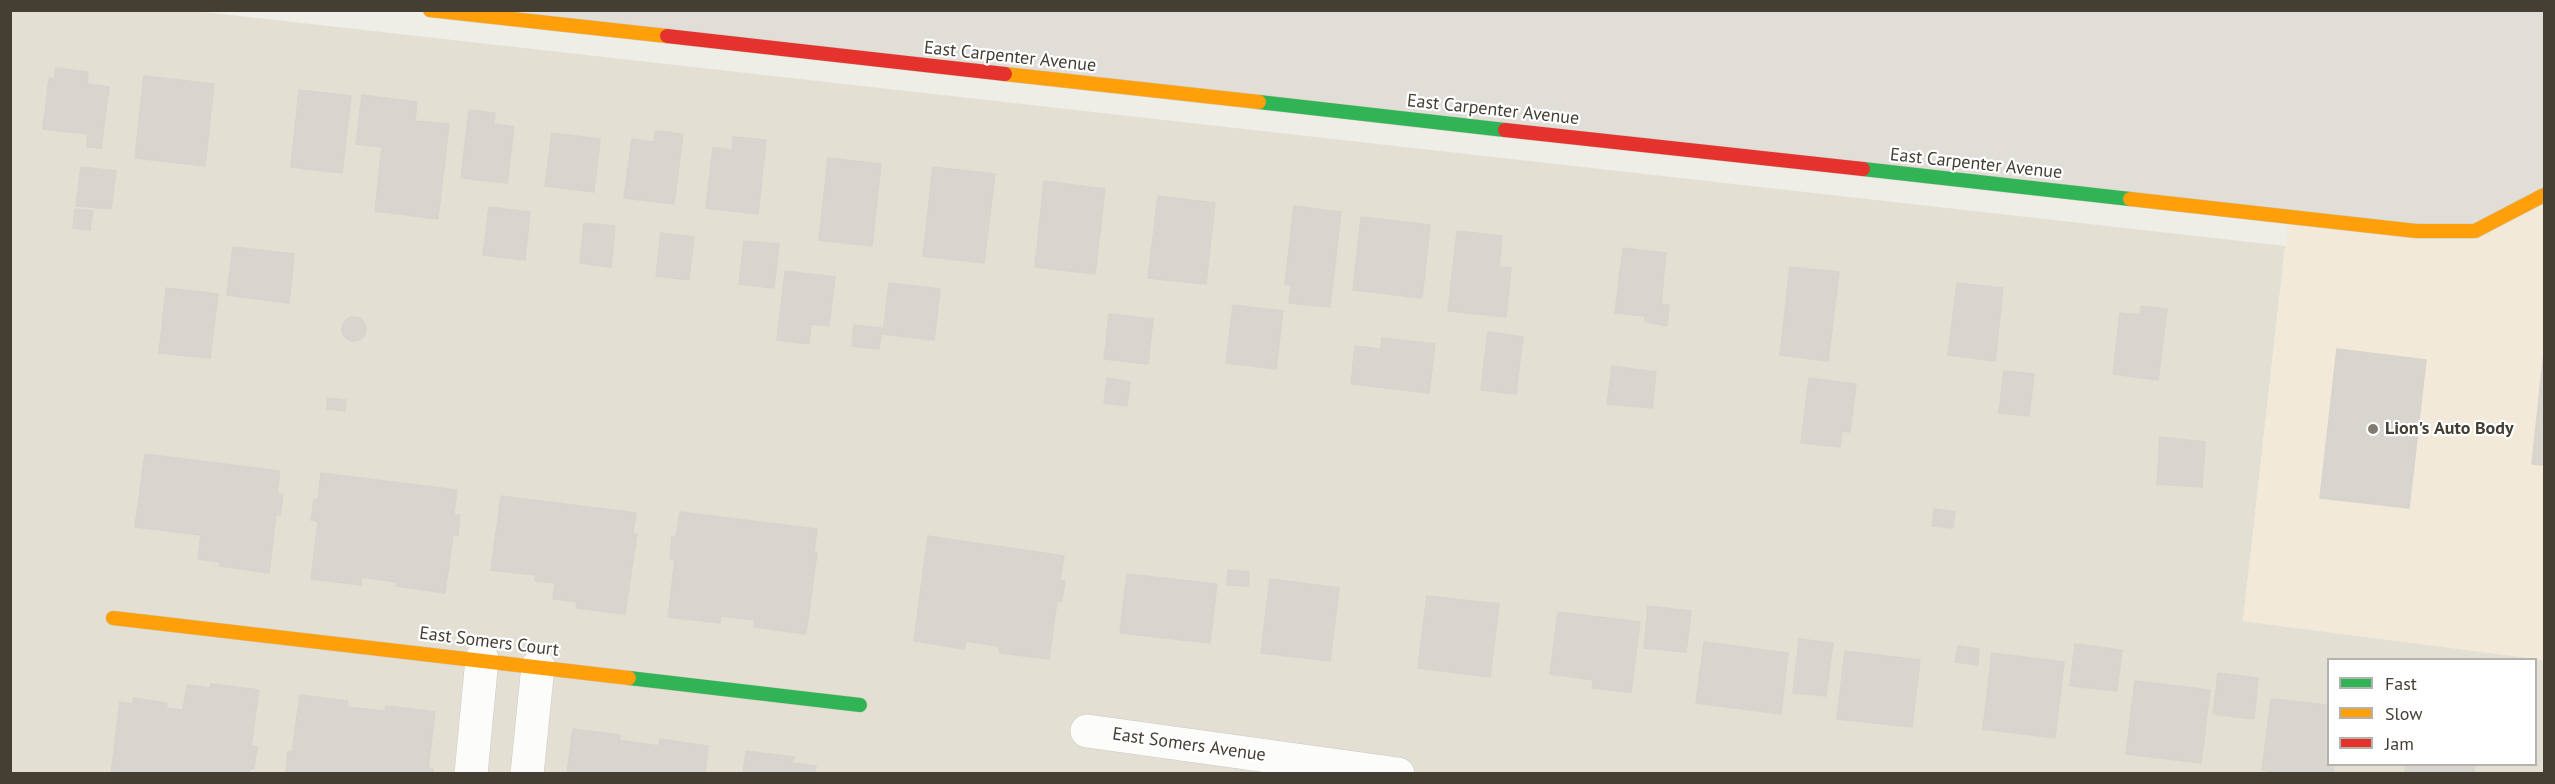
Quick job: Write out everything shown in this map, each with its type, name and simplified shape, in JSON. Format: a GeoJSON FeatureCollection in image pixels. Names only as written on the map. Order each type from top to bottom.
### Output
{"type":"FeatureCollection","features":[{"type":"Feature","properties":{"kind":"street","name":"East Carpenter Avenue"},"geometry":{"type":"LineString","coordinates":[[430,10],[2415,231],[2475,231],[2544,195]]}},
{"type":"Feature","properties":{"kind":"street","name":"East Somers Court"},"geometry":{"type":"LineString","coordinates":[[113,618],[482,659],[860,705]]}},
{"type":"Feature","properties":{"kind":"street"},"geometry":{"type":"LineString","coordinates":[[471,774],[482,659]]}},
{"type":"Feature","properties":{"kind":"street"},"geometry":{"type":"LineString","coordinates":[[527,774],[538,666]]}},
{"type":"Feature","properties":{"kind":"street","name":"East Somers Avenue"},"geometry":{"type":"LineString","coordinates":[[1087,732],[1398,774]]}},
{"type":"Feature","properties":{"kind":"shaded area"},"geometry":{"type":"Polygon","coordinates":[[[10,11],[195,11],[2285,246],[2243,621],[2529,658],[2327,658],[2327,766],[2537,766],[2537,659],[2544,660],[2544,773],[11,773],[10,11]]]}},
{"type":"Feature","properties":{"kind":"shaded area"},"geometry":{"type":"Polygon","coordinates":[[[430,11],[2544,11],[2544,195],[2475,231],[430,11]]]}},
{"type":"Feature","properties":{"kind":"shaded area"},"geometry":{"type":"Polygon","coordinates":[[[2544,195],[2544,660],[2243,621],[2289,217],[2544,195]]]}},
{"type":"Feature","properties":{"kind":"building"},"geometry":{"type":"Polygon","coordinates":[[[56,68],[88,72],[87,84],[109,87],[101,148],[87,147],[88,134],[43,129],[49,78],[54,79],[56,68]]]}},
{"type":"Feature","properties":{"kind":"building"},"geometry":{"type":"Polygon","coordinates":[[[144,76],[214,84],[205,166],[135,158],[144,76]]]}},
{"type":"Feature","properties":{"kind":"building"},"geometry":{"type":"Polygon","coordinates":[[[299,90],[351,96],[342,173],[291,167],[299,90]]]}},
{"type":"Feature","properties":{"kind":"building"},"geometry":{"type":"Polygon","coordinates":[[[362,95],[417,102],[415,121],[449,124],[438,219],[375,211],[382,147],[356,144],[362,95]]]}},
{"type":"Feature","properties":{"kind":"building"},"geometry":{"type":"Polygon","coordinates":[[[469,110],[495,113],[494,124],[514,127],[507,183],[461,178],[469,110]]]}},
{"type":"Feature","properties":{"kind":"building"},"geometry":{"type":"Polygon","coordinates":[[[655,131],[683,134],[674,204],[624,198],[632,139],[654,142],[655,131]]]}},
{"type":"Feature","properties":{"kind":"building"},"geometry":{"type":"Polygon","coordinates":[[[552,133],[600,139],[594,192],[545,186],[552,133]]]}},
{"type":"Feature","properties":{"kind":"building"},"geometry":{"type":"Polygon","coordinates":[[[733,137],[766,140],[758,214],[706,208],[713,148],[732,150],[733,137]]]}},
{"type":"Feature","properties":{"kind":"building"},"geometry":{"type":"Polygon","coordinates":[[[828,158],[881,164],[872,246],[819,240],[828,158]]]}},
{"type":"Feature","properties":{"kind":"building"},"geometry":{"type":"Polygon","coordinates":[[[81,167],[116,171],[111,209],[76,206],[81,167]]]}},
{"type":"Feature","properties":{"kind":"building"},"geometry":{"type":"Polygon","coordinates":[[[933,167],[995,174],[984,263],[923,256],[933,167]]]}},
{"type":"Feature","properties":{"kind":"building"},"geometry":{"type":"Polygon","coordinates":[[[1044,181],[1105,189],[1095,274],[1035,267],[1044,181]]]}},
{"type":"Feature","properties":{"kind":"building"},"geometry":{"type":"Polygon","coordinates":[[[1158,196],[1215,203],[1206,284],[1148,278],[1158,196]]]}},
{"type":"Feature","properties":{"kind":"building"},"geometry":{"type":"Polygon","coordinates":[[[1294,206],[1341,212],[1330,307],[1289,303],[1291,285],[1285,284],[1294,206]]]}},
{"type":"Feature","properties":{"kind":"building"},"geometry":{"type":"Polygon","coordinates":[[[489,207],[530,212],[525,260],[483,255],[489,207]]]}},
{"type":"Feature","properties":{"kind":"building"},"geometry":{"type":"Polygon","coordinates":[[[75,209],[93,211],[90,230],[73,228],[75,209]]]}},
{"type":"Feature","properties":{"kind":"building"},"geometry":{"type":"Polygon","coordinates":[[[1361,217],[1430,225],[1422,298],[1353,290],[1361,217]]]}},
{"type":"Feature","properties":{"kind":"building"},"geometry":{"type":"Polygon","coordinates":[[[584,223],[615,226],[611,267],[580,263],[584,223]]]}},
{"type":"Feature","properties":{"kind":"building"},"geometry":{"type":"Polygon","coordinates":[[[1457,231],[1502,236],[1499,267],[1511,268],[1506,317],[1448,311],[1457,231]]]}},
{"type":"Feature","properties":{"kind":"building"},"geometry":{"type":"Polygon","coordinates":[[[661,233],[694,237],[689,280],[656,276],[661,233]]]}},
{"type":"Feature","properties":{"kind":"building"},"geometry":{"type":"Polygon","coordinates":[[[744,241],[779,244],[774,288],[739,284],[744,241]]]}},
{"type":"Feature","properties":{"kind":"building"},"geometry":{"type":"Polygon","coordinates":[[[233,247],[294,254],[289,303],[227,295],[233,247]]]}},
{"type":"Feature","properties":{"kind":"building"},"geometry":{"type":"Polygon","coordinates":[[[1623,248],[1666,253],[1661,304],[1669,305],[1667,326],[1645,322],[1645,316],[1615,313],[1623,248]]]}},
{"type":"Feature","properties":{"kind":"building"},"geometry":{"type":"Polygon","coordinates":[[[1790,267],[1839,272],[1828,361],[1780,355],[1790,267]]]}},
{"type":"Feature","properties":{"kind":"building"},"geometry":{"type":"Polygon","coordinates":[[[785,271],[835,277],[829,326],[811,324],[809,344],[777,340],[785,271]]]}},
{"type":"Feature","properties":{"kind":"building"},"geometry":{"type":"Polygon","coordinates":[[[889,283],[940,289],[934,340],[883,334],[889,283]]]}},
{"type":"Feature","properties":{"kind":"building"},"geometry":{"type":"Polygon","coordinates":[[[1957,283],[2003,288],[1995,361],[1948,355],[1957,283]]]}},
{"type":"Feature","properties":{"kind":"building"},"geometry":{"type":"Polygon","coordinates":[[[166,288],[218,294],[210,358],[159,353],[166,288]]]}},
{"type":"Feature","properties":{"kind":"building"},"geometry":{"type":"Polygon","coordinates":[[[1233,305],[1283,311],[1276,369],[1226,363],[1233,305]]]}},
{"type":"Feature","properties":{"kind":"building"},"geometry":{"type":"Polygon","coordinates":[[[2141,306],[2167,309],[2158,380],[2113,374],[2120,313],[2140,315],[2141,306]]]}},
{"type":"Feature","properties":{"kind":"building"},"geometry":{"type":"Polygon","coordinates":[[[1109,314],[1153,319],[1148,364],[1104,359],[1109,314]]]}},
{"type":"Feature","properties":{"kind":"building"},"geometry":{"type":"Polygon","coordinates":[[[354,317],[362,321],[366,329],[362,337],[354,341],[346,337],[342,329],[346,321],[354,317]]]}},
{"type":"Feature","properties":{"kind":"building"},"geometry":{"type":"Polygon","coordinates":[[[854,325],[882,328],[879,349],[852,346],[854,325]]]}},
{"type":"Feature","properties":{"kind":"building"},"geometry":{"type":"Polygon","coordinates":[[[1488,332],[1523,337],[1516,394],[1481,390],[1488,332]]]}},
{"type":"Feature","properties":{"kind":"building"},"geometry":{"type":"Polygon","coordinates":[[[1382,338],[1435,344],[1429,393],[1351,384],[1355,346],[1381,349],[1382,338]]]}},
{"type":"Feature","properties":{"kind":"building"},"geometry":{"type":"Polygon","coordinates":[[[2337,349],[2426,360],[2409,508],[2320,498],[2337,349]]]}},
{"type":"Feature","properties":{"kind":"building"},"geometry":{"type":"Polygon","coordinates":[[[2544,352],[2544,465],[2532,464],[2544,352]]]}},
{"type":"Feature","properties":{"kind":"building"},"geometry":{"type":"Polygon","coordinates":[[[1612,366],[1656,372],[1652,408],[1607,404],[1612,366]]]}},
{"type":"Feature","properties":{"kind":"building"},"geometry":{"type":"Polygon","coordinates":[[[2004,371],[2034,374],[2029,416],[1999,413],[2004,371]]]}},
{"type":"Feature","properties":{"kind":"building"},"geometry":{"type":"Polygon","coordinates":[[[1107,378],[1130,382],[1127,406],[1104,403],[1107,378]]]}},
{"type":"Feature","properties":{"kind":"building"},"geometry":{"type":"Polygon","coordinates":[[[1809,378],[1856,384],[1850,432],[1842,431],[1840,447],[1801,443],[1809,378]]]}},
{"type":"Feature","properties":{"kind":"building"},"geometry":{"type":"Polygon","coordinates":[[[328,398],[346,400],[345,411],[327,409],[328,398]]]}},
{"type":"Feature","properties":{"kind":"building"},"geometry":{"type":"Polygon","coordinates":[[[2160,437],[2205,442],[2202,487],[2157,484],[2160,437]]]}},
{"type":"Feature","properties":{"kind":"building"},"geometry":{"type":"Polygon","coordinates":[[[145,454],[280,471],[277,493],[283,494],[280,515],[276,514],[269,573],[220,566],[220,562],[198,559],[201,535],[135,527],[145,454]]]}},
{"type":"Feature","properties":{"kind":"building"},"geometry":{"type":"Polygon","coordinates":[[[321,473],[457,490],[454,515],[460,515],[458,535],[453,535],[445,593],[396,586],[397,582],[361,577],[361,585],[311,579],[318,522],[311,520],[314,499],[318,500],[321,473]]]}},
{"type":"Feature","properties":{"kind":"building"},"geometry":{"type":"Polygon","coordinates":[[[501,496],[636,513],[633,533],[637,534],[625,614],[576,608],[577,602],[553,599],[555,583],[535,581],[536,575],[491,570],[501,496]]]}},
{"type":"Feature","properties":{"kind":"building"},"geometry":{"type":"Polygon","coordinates":[[[1934,509],[1955,512],[1953,528],[1932,526],[1934,509]]]}},
{"type":"Feature","properties":{"kind":"building"},"geometry":{"type":"Polygon","coordinates":[[[680,512],[817,529],[814,553],[817,553],[806,634],[754,627],[755,620],[721,616],[720,623],[668,617],[675,559],[670,559],[672,537],[676,537],[680,512]]]}},
{"type":"Feature","properties":{"kind":"building"},"geometry":{"type":"Polygon","coordinates":[[[928,536],[1064,556],[1060,580],[1065,581],[1062,601],[1057,601],[1049,659],[1000,653],[998,646],[966,641],[964,649],[914,641],[928,536]]]}},
{"type":"Feature","properties":{"kind":"building"},"geometry":{"type":"Polygon","coordinates":[[[1228,570],[1249,572],[1248,586],[1227,585],[1228,570]]]}},
{"type":"Feature","properties":{"kind":"building"},"geometry":{"type":"Polygon","coordinates":[[[1127,574],[1217,584],[1210,643],[1120,633],[1127,574]]]}},
{"type":"Feature","properties":{"kind":"building"},"geometry":{"type":"Polygon","coordinates":[[[1270,579],[1339,588],[1330,661],[1261,653],[1270,579]]]}},
{"type":"Feature","properties":{"kind":"building"},"geometry":{"type":"Polygon","coordinates":[[[1427,596],[1499,604],[1490,677],[1418,668],[1427,596]]]}},
{"type":"Feature","properties":{"kind":"building"},"geometry":{"type":"Polygon","coordinates":[[[1648,606],[1691,611],[1686,652],[1644,648],[1648,606]]]}},
{"type":"Feature","properties":{"kind":"building"},"geometry":{"type":"Polygon","coordinates":[[[1558,612],[1640,622],[1631,692],[1592,688],[1593,680],[1550,674],[1558,612]]]}},
{"type":"Feature","properties":{"kind":"building"},"geometry":{"type":"Polygon","coordinates":[[[1799,639],[1833,643],[1826,696],[1793,693],[1799,639]]]}},
{"type":"Feature","properties":{"kind":"building"},"geometry":{"type":"Polygon","coordinates":[[[1704,642],[1788,653],[1781,714],[1696,703],[1704,642]]]}},
{"type":"Feature","properties":{"kind":"building"},"geometry":{"type":"Polygon","coordinates":[[[2075,644],[2122,650],[2117,691],[2070,686],[2075,644]]]}},
{"type":"Feature","properties":{"kind":"building"},"geometry":{"type":"Polygon","coordinates":[[[1958,646],[1979,649],[1978,665],[1955,662],[1958,646]]]}},
{"type":"Feature","properties":{"kind":"building"},"geometry":{"type":"Polygon","coordinates":[[[1845,651],[1920,660],[1912,727],[1837,719],[1845,651]]]}},
{"type":"Feature","properties":{"kind":"building"},"geometry":{"type":"Polygon","coordinates":[[[1992,653],[2064,662],[2055,738],[1983,729],[1992,653]]]}},
{"type":"Feature","properties":{"kind":"building"},"geometry":{"type":"Polygon","coordinates":[[[2218,673],[2258,678],[2254,719],[2213,714],[2218,673]]]}},
{"type":"Feature","properties":{"kind":"building"},"geometry":{"type":"Polygon","coordinates":[[[2135,681],[2210,690],[2201,763],[2126,754],[2135,681]]]}},
{"type":"Feature","properties":{"kind":"building"},"geometry":{"type":"Polygon","coordinates":[[[211,684],[259,690],[251,746],[257,747],[254,769],[250,769],[249,774],[111,774],[120,702],[133,704],[134,698],[167,703],[166,708],[183,710],[187,685],[210,688],[211,684]]]}},
{"type":"Feature","properties":{"kind":"building"},"geometry":{"type":"Polygon","coordinates":[[[300,695],[348,701],[347,707],[385,711],[386,706],[435,712],[428,769],[433,769],[433,774],[286,774],[288,751],[292,752],[300,695]]]}},
{"type":"Feature","properties":{"kind":"building"},"geometry":{"type":"Polygon","coordinates":[[[2271,699],[2327,705],[2327,766],[2334,766],[2333,774],[2290,774],[2262,770],[2271,699]]]}},
{"type":"Feature","properties":{"kind":"building"},"geometry":{"type":"Polygon","coordinates":[[[573,729],[620,735],[619,740],[659,746],[660,739],[708,746],[705,774],[567,774],[573,729]]]}},
{"type":"Feature","properties":{"kind":"building"},"geometry":{"type":"Polygon","coordinates":[[[746,751],[794,757],[792,763],[816,766],[815,774],[743,774],[746,751]]]}},
{"type":"Feature","properties":{"kind":"building"},"geometry":{"type":"Polygon","coordinates":[[[2406,766],[2475,766],[2474,774],[2405,774],[2406,766]]]}},
{"type":"Feature","properties":{"kind":"traffic: fast"},"geometry":{"type":"LineString","coordinates":[[1259,102],[1505,130]]}},
{"type":"Feature","properties":{"kind":"traffic: fast"},"geometry":{"type":"LineString","coordinates":[[1863,169],[2130,199]]}},
{"type":"Feature","properties":{"kind":"traffic: fast"},"geometry":{"type":"LineString","coordinates":[[629,678],[860,705]]}},
{"type":"Feature","properties":{"kind":"traffic: slow"},"geometry":{"type":"LineString","coordinates":[[430,10],[667,36]]}},
{"type":"Feature","properties":{"kind":"traffic: slow"},"geometry":{"type":"LineString","coordinates":[[1005,74],[1259,102]]}},
{"type":"Feature","properties":{"kind":"traffic: slow"},"geometry":{"type":"LineString","coordinates":[[2130,199],[2416,231],[2475,231],[2544,195]]}},
{"type":"Feature","properties":{"kind":"traffic: slow"},"geometry":{"type":"LineString","coordinates":[[113,618],[629,678]]}},
{"type":"Feature","properties":{"kind":"traffic: jam"},"geometry":{"type":"LineString","coordinates":[[667,36],[1005,74]]}},
{"type":"Feature","properties":{"kind":"traffic: jam"},"geometry":{"type":"LineString","coordinates":[[1505,130],[1863,169]]}},
{"type":"Feature","properties":{"kind":"place","name":"Lion's Auto Body"},"geometry":{"type":"Point","coordinates":[2373,429]}}]}
